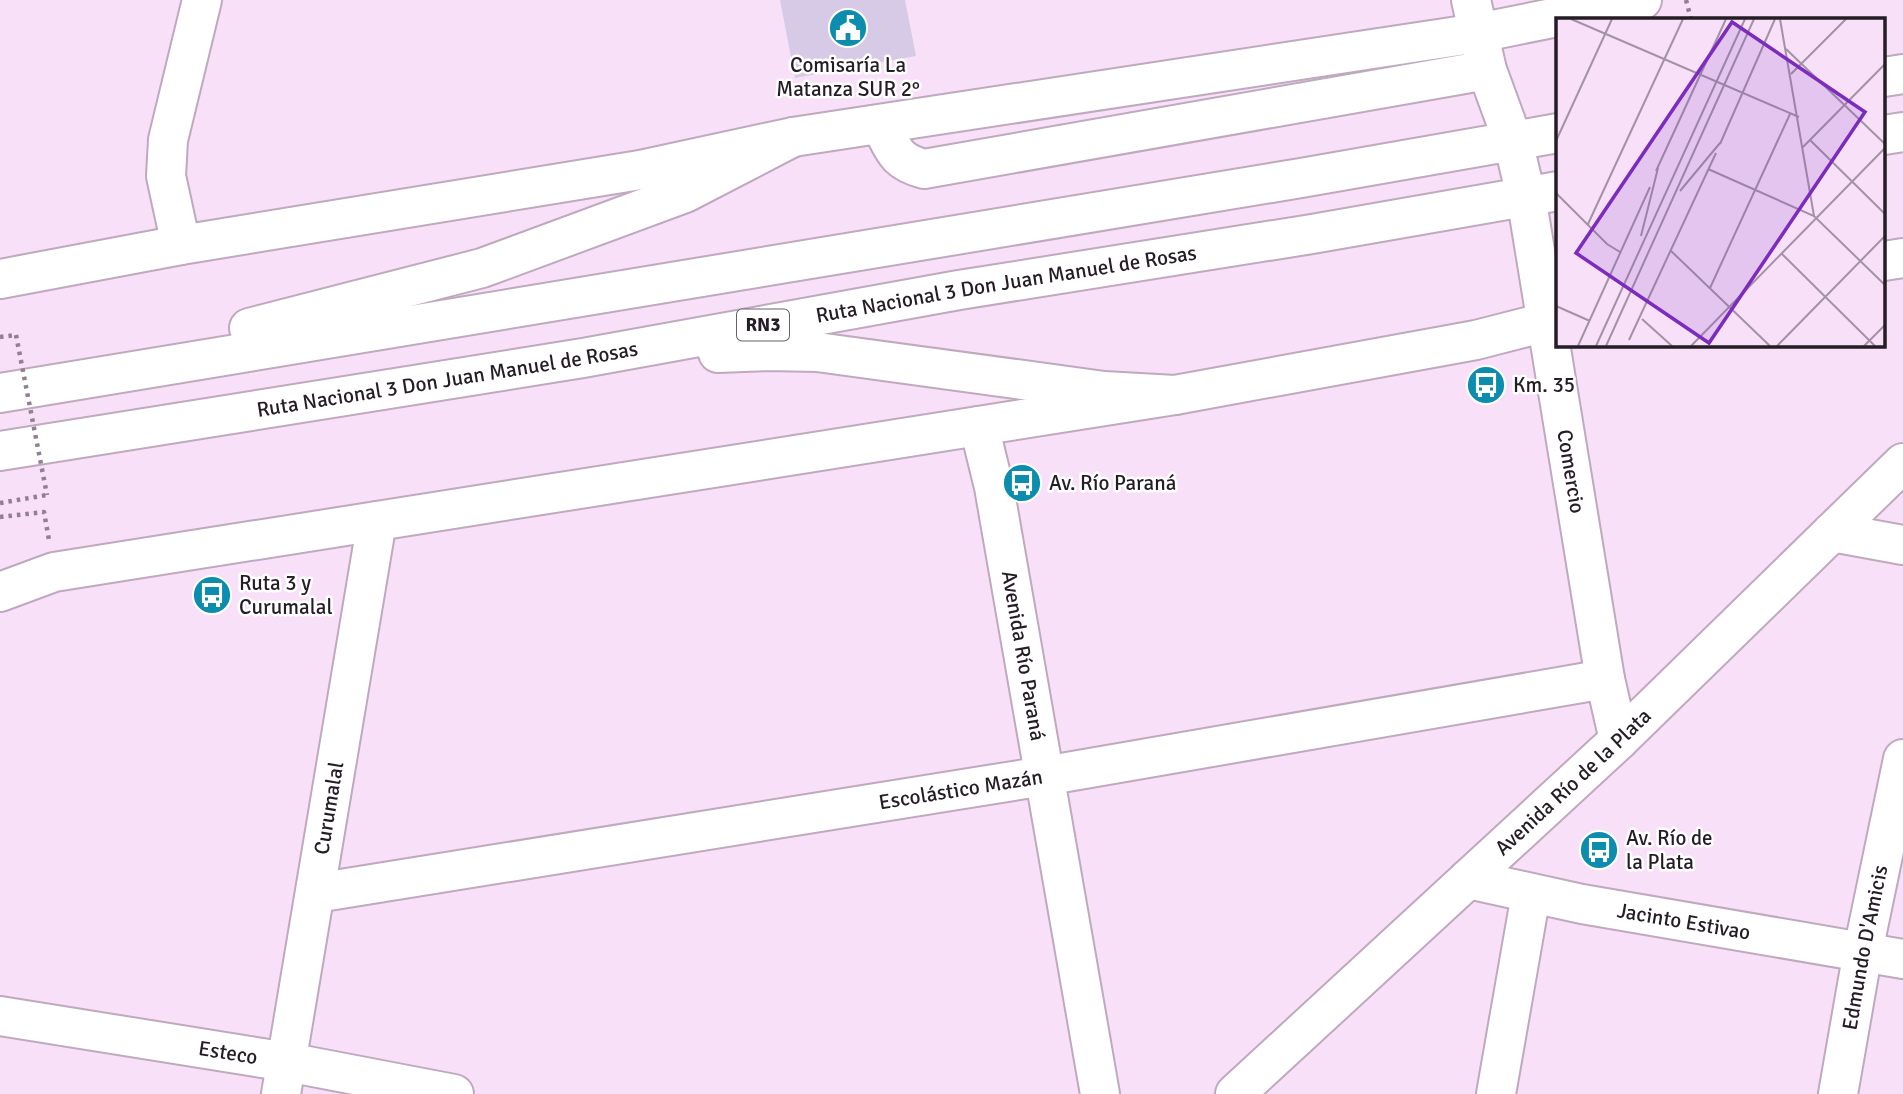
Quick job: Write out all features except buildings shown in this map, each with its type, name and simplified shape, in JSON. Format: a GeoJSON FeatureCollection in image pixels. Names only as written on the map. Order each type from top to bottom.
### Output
{"type":"FeatureCollection","features":[{"type":"Feature","properties":{"kind":"main road"},"geometry":{"type":"LineString","coordinates":[[181,245],[166,176],[168,140],[202,0]]}},
{"type":"Feature","properties":{"kind":"main road"},"geometry":{"type":"LineString","coordinates":[[0,279],[181,245],[640,170],[793,137],[881,125],[1474,16],[1642,0]]}},
{"type":"Feature","properties":{"kind":"main road","name":"Comercio"},"geometry":{"type":"LineString","coordinates":[[1474,16],[1487,70],[1513,141],[1542,194],[1556,341]]}},
{"type":"Feature","properties":{"kind":"main road"},"geometry":{"type":"LineString","coordinates":[[881,125],[905,164],[924,169],[1487,70]]}},
{"type":"Feature","properties":{"kind":"main road"},"geometry":{"type":"LineString","coordinates":[[1885,77],[1903,74]]}},
{"type":"Feature","properties":{"kind":"main road"},"geometry":{"type":"LineString","coordinates":[[1885,135],[1903,132]]}},
{"type":"Feature","properties":{"kind":"main road"},"geometry":{"type":"LineString","coordinates":[[0,393],[1556,133]]}},
{"type":"Feature","properties":{"kind":"main road"},"geometry":{"type":"LineString","coordinates":[[0,387],[305,315],[482,268],[685,193],[793,137]]}},
{"type":"Feature","properties":{"kind":"main road","name":"Ruta Nacional 3 Don Juan Manuel de Rosas"},"geometry":{"type":"LineString","coordinates":[[0,451],[583,358],[959,290],[1542,194]]}},
{"type":"Feature","properties":{"kind":"main road"},"geometry":{"type":"LineString","coordinates":[[1885,261],[1903,258]]}},
{"type":"Feature","properties":{"kind":"main road"},"geometry":{"type":"LineString","coordinates":[[0,592],[54,572],[1175,395],[1476,340],[1553,320]]}},
{"type":"Feature","properties":{"kind":"main road","name":"Comercio"},"geometry":{"type":"LineString","coordinates":[[1557,346],[1605,679],[1619,740]]}},
{"type":"Feature","properties":{"kind":"main road"},"geometry":{"type":"LineString","coordinates":[[583,358],[769,351],[817,352],[1104,391],[1175,395]]}},
{"type":"Feature","properties":{"kind":"main road","name":"Avenida Río Paraná"},"geometry":{"type":"LineString","coordinates":[[979,426],[994,487],[1100,1094]]}},
{"type":"Feature","properties":{"kind":"main road","name":"Avenida Río de la Plata"},"geometry":{"type":"LineString","coordinates":[[1235,1094],[1619,740],[1903,463]]}},
{"type":"Feature","properties":{"kind":"main road","name":"Curumalal"},"geometry":{"type":"LineString","coordinates":[[284,1078],[377,521]]}},
{"type":"Feature","properties":{"kind":"main road"},"geometry":{"type":"LineString","coordinates":[[1832,531],[1903,545]]}},
{"type":"Feature","properties":{"kind":"main road","name":"Escolástico Mazán"},"geometry":{"type":"LineString","coordinates":[[316,893],[1044,776],[1605,679]]}},
{"type":"Feature","properties":{"kind":"main road","name":"Edmundo D'Amicis"},"geometry":{"type":"LineString","coordinates":[[1838,1094],[1863,951],[1903,759]]}},
{"type":"Feature","properties":{"kind":"main road","name":"Jacinto Estivao"},"geometry":{"type":"LineString","coordinates":[[1468,880],[1531,894],[1903,959]]}},
{"type":"Feature","properties":{"kind":"main road"},"geometry":{"type":"LineString","coordinates":[[1496,1094],[1531,894]]}},
{"type":"Feature","properties":{"kind":"main road","name":"Esteco"},"geometry":{"type":"LineString","coordinates":[[0,1016],[284,1078],[454,1094]]}},
{"type":"Feature","properties":{"kind":"path"},"geometry":{"type":"LineString","coordinates":[[1686,0],[1691,18]]}},
{"type":"Feature","properties":{"kind":"path"},"geometry":{"type":"LineString","coordinates":[[0,337],[16,334],[47,495],[0,503]]}},
{"type":"Feature","properties":{"kind":"path"},"geometry":{"type":"LineString","coordinates":[[0,517],[44,512],[54,572]]}},
{"type":"Feature","properties":{"kind":"place","name":"Comisaría La Matanza SUR 2°"},"geometry":{"type":"Point","coordinates":[848,28]}},
{"type":"Feature","properties":{"kind":"place","name":"Km. 35"},"geometry":{"type":"Point","coordinates":[1486,385]}},
{"type":"Feature","properties":{"kind":"place","name":"Av. Río Paraná"},"geometry":{"type":"Point","coordinates":[1022,483]}},
{"type":"Feature","properties":{"kind":"place","name":"Ruta 3 y Curumalal"},"geometry":{"type":"Point","coordinates":[212,595]}},
{"type":"Feature","properties":{"kind":"place","name":"Av. Río de la Plata"},"geometry":{"type":"Point","coordinates":[1599,850]}}]}
